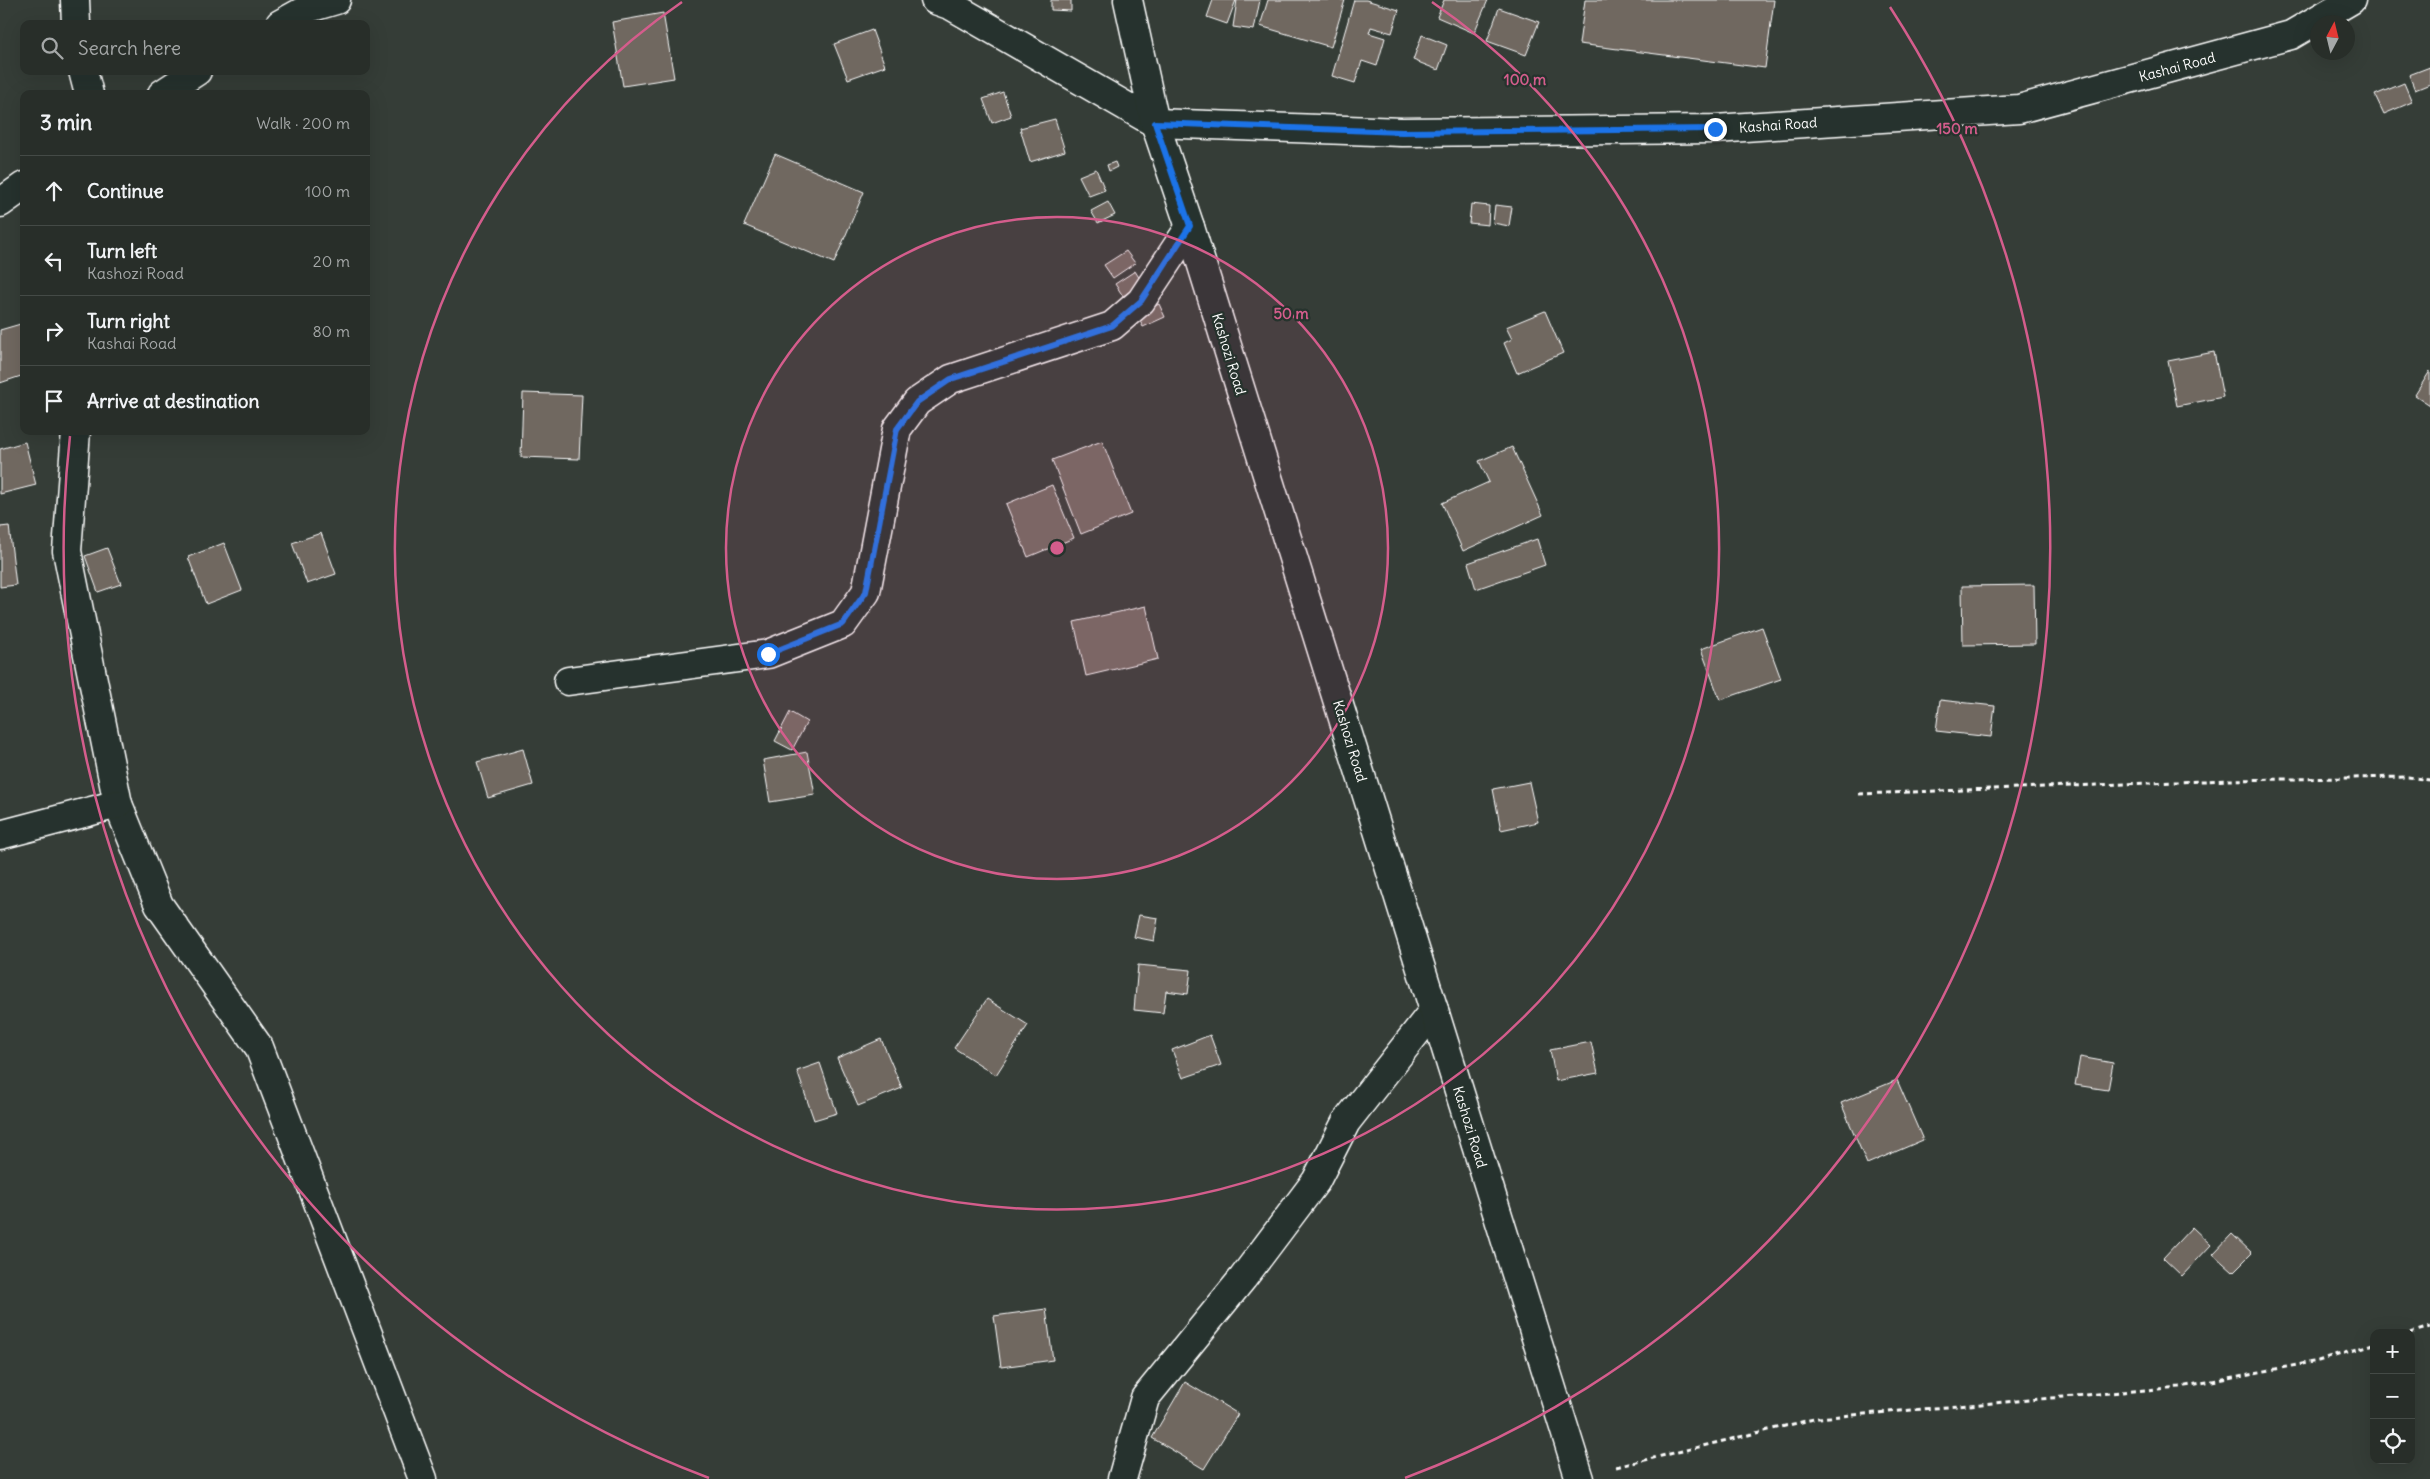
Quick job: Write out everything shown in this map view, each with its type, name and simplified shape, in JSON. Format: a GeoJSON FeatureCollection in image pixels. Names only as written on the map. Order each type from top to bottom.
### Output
{"type":"FeatureCollection","features":[{"type":"Feature","properties":{"kind":"street"},"geometry":{"type":"LineString","coordinates":[[75,0],[76,20]]}},
{"type":"Feature","properties":{"kind":"street"},"geometry":{"type":"LineString","coordinates":[[287,20],[308,8],[336,0]]}},
{"type":"Feature","properties":{"kind":"street"},"geometry":{"type":"LineString","coordinates":[[934,0],[952,6],[1155,123]]}},
{"type":"Feature","properties":{"kind":"street","name":"Kashozi Road"},"geometry":{"type":"LineString","coordinates":[[1128,0],[1155,123],[1190,226],[1580,1478]]}},
{"type":"Feature","properties":{"kind":"street","name":"Kashai Road"},"geometry":{"type":"LineString","coordinates":[[1155,123],[1402,132],[1715,129],[2019,109],[2291,35],[2351,0]]}},
{"type":"Feature","properties":{"kind":"street"},"geometry":{"type":"LineString","coordinates":[[84,75],[88,90]]}},
{"type":"Feature","properties":{"kind":"street"},"geometry":{"type":"LineString","coordinates":[[168,90],[191,75]]}},
{"type":"Feature","properties":{"kind":"street"},"geometry":{"type":"LineString","coordinates":[[0,203],[20,189]]}},
{"type":"Feature","properties":{"kind":"street"},"geometry":{"type":"LineString","coordinates":[[568,681],[768,654],[843,624],[866,592],[897,429],[917,402],[951,379],[1112,326],[1141,301],[1190,226]]}},
{"type":"Feature","properties":{"kind":"street"},"geometry":{"type":"LineString","coordinates":[[76,435],[67,551],[118,804],[159,905],[259,1047],[424,1479]]}},
{"type":"Feature","properties":{"kind":"street"},"geometry":{"type":"LineString","coordinates":[[0,835],[118,804]]}},
{"type":"Feature","properties":{"kind":"street"},"geometry":{"type":"LineString","coordinates":[[1122,1479],[1146,1398],[1243,1278],[1316,1181],[1346,1122],[1434,1010]]}},
{"type":"Feature","properties":{"kind":"path"},"geometry":{"type":"LineString","coordinates":[[1859,794],[2229,780],[2408,777],[2430,780]]}},
{"type":"Feature","properties":{"kind":"path"},"geometry":{"type":"LineString","coordinates":[[2415,1331],[2430,1326]]}},
{"type":"Feature","properties":{"kind":"path"},"geometry":{"type":"LineString","coordinates":[[1580,1478],[1818,1418],[2180,1387],[2318,1361],[2370,1345]]}},
{"type":"Feature","properties":{"kind":"building"},"geometry":{"type":"Polygon","coordinates":[[[1051,0],[1071,0],[1071,11],[1051,10],[1051,0]]]}},
{"type":"Feature","properties":{"kind":"building"},"geometry":{"type":"Polygon","coordinates":[[[1213,0],[1236,0],[1227,24],[1207,17],[1213,0]]]}},
{"type":"Feature","properties":{"kind":"building"},"geometry":{"type":"Polygon","coordinates":[[[1237,0],[1260,0],[1254,30],[1233,27],[1237,0]]]}},
{"type":"Feature","properties":{"kind":"building"},"geometry":{"type":"Polygon","coordinates":[[[1268,0],[1345,0],[1331,47],[1260,26],[1268,0]]]}},
{"type":"Feature","properties":{"kind":"building"},"geometry":{"type":"Polygon","coordinates":[[[1354,0],[1366,0],[1399,10],[1392,33],[1371,27],[1369,33],[1385,38],[1377,66],[1362,61],[1355,83],[1332,76],[1354,0]]]}},
{"type":"Feature","properties":{"kind":"building"},"geometry":{"type":"Polygon","coordinates":[[[1444,0],[1488,0],[1474,33],[1437,17],[1444,0]]]}},
{"type":"Feature","properties":{"kind":"building"},"geometry":{"type":"Polygon","coordinates":[[[1585,0],[1774,0],[1765,68],[1579,44],[1585,0]]]}},
{"type":"Feature","properties":{"kind":"building"},"geometry":{"type":"Polygon","coordinates":[[[1499,8],[1539,22],[1526,55],[1487,41],[1499,8]]]}},
{"type":"Feature","properties":{"kind":"building"},"geometry":{"type":"Polygon","coordinates":[[[663,13],[674,78],[623,86],[612,22],[663,13]]]}},
{"type":"Feature","properties":{"kind":"building"},"geometry":{"type":"Polygon","coordinates":[[[872,30],[885,66],[848,79],[834,44],[872,30]]]}},
{"type":"Feature","properties":{"kind":"building"},"geometry":{"type":"Polygon","coordinates":[[[1422,35],[1447,45],[1438,70],[1413,60],[1422,35]]]}},
{"type":"Feature","properties":{"kind":"building"},"geometry":{"type":"Polygon","coordinates":[[[2430,67],[2430,84],[2415,90],[2409,75],[2430,67]]]}},
{"type":"Feature","properties":{"kind":"building"},"geometry":{"type":"Polygon","coordinates":[[[2404,83],[2412,102],[2384,114],[2375,95],[2404,83]]]}},
{"type":"Feature","properties":{"kind":"building"},"geometry":{"type":"Polygon","coordinates":[[[1003,92],[1011,116],[992,123],[983,99],[1003,92]]]}},
{"type":"Feature","properties":{"kind":"building"},"geometry":{"type":"Polygon","coordinates":[[[1055,119],[1065,151],[1030,162],[1020,128],[1055,119]]]}},
{"type":"Feature","properties":{"kind":"building"},"geometry":{"type":"Polygon","coordinates":[[[775,154],[864,192],[834,263],[744,225],[775,154]]]}},
{"type":"Feature","properties":{"kind":"building"},"geometry":{"type":"Polygon","coordinates":[[[1115,162],[1117,167],[1109,171],[1107,165],[1115,162]]]}},
{"type":"Feature","properties":{"kind":"building"},"geometry":{"type":"Polygon","coordinates":[[[1096,169],[1105,190],[1089,196],[1079,176],[1096,169]]]}},
{"type":"Feature","properties":{"kind":"building"},"geometry":{"type":"Polygon","coordinates":[[[1108,202],[1115,215],[1098,223],[1091,211],[1108,202]]]}},
{"type":"Feature","properties":{"kind":"building"},"geometry":{"type":"Polygon","coordinates":[[[1471,204],[1489,206],[1488,225],[1469,223],[1471,204]]]}},
{"type":"Feature","properties":{"kind":"building"},"geometry":{"type":"Polygon","coordinates":[[[1495,205],[1512,207],[1509,226],[1493,223],[1495,205]]]}},
{"type":"Feature","properties":{"kind":"building"},"geometry":{"type":"Polygon","coordinates":[[[1126,251],[1135,263],[1113,278],[1104,265],[1126,251]]]}},
{"type":"Feature","properties":{"kind":"building"},"geometry":{"type":"Polygon","coordinates":[[[1135,271],[1143,284],[1123,296],[1115,284],[1135,271]]]}},
{"type":"Feature","properties":{"kind":"building"},"geometry":{"type":"Polygon","coordinates":[[[1159,304],[1165,317],[1143,327],[1137,315],[1159,304]]]}},
{"type":"Feature","properties":{"kind":"building"},"geometry":{"type":"Polygon","coordinates":[[[1545,311],[1563,353],[1517,373],[1504,343],[1512,339],[1506,327],[1545,311]]]}},
{"type":"Feature","properties":{"kind":"building"},"geometry":{"type":"Polygon","coordinates":[[[20,324],[20,376],[0,383],[0,330],[20,324]]]}},
{"type":"Feature","properties":{"kind":"building"},"geometry":{"type":"Polygon","coordinates":[[[2214,352],[2223,397],[2177,406],[2168,361],[2214,352]]]}},
{"type":"Feature","properties":{"kind":"building"},"geometry":{"type":"Polygon","coordinates":[[[2430,371],[2430,405],[2415,395],[2430,371]]]}},
{"type":"Feature","properties":{"kind":"building"},"geometry":{"type":"Polygon","coordinates":[[[523,393],[582,395],[579,459],[521,457],[523,393]]]}},
{"type":"Feature","properties":{"kind":"building"},"geometry":{"type":"Polygon","coordinates":[[[1102,441],[1131,514],[1081,534],[1052,460],[1102,441]]]}},
{"type":"Feature","properties":{"kind":"building"},"geometry":{"type":"Polygon","coordinates":[[[25,442],[36,485],[0,494],[0,449],[25,442]]]}},
{"type":"Feature","properties":{"kind":"building"},"geometry":{"type":"Polygon","coordinates":[[[1512,447],[1543,515],[1463,551],[1442,503],[1489,482],[1479,461],[1512,447]]]}},
{"type":"Feature","properties":{"kind":"building"},"geometry":{"type":"Polygon","coordinates":[[[1052,485],[1074,538],[1028,557],[1006,504],[1052,485]]]}},
{"type":"Feature","properties":{"kind":"building"},"geometry":{"type":"Polygon","coordinates":[[[9,526],[16,585],[0,587],[0,527],[9,526]]]}},
{"type":"Feature","properties":{"kind":"building"},"geometry":{"type":"Polygon","coordinates":[[[321,533],[336,574],[307,584],[292,543],[321,533]]]}},
{"type":"Feature","properties":{"kind":"building"},"geometry":{"type":"Polygon","coordinates":[[[1537,539],[1545,565],[1476,589],[1468,563],[1537,539]]]}},
{"type":"Feature","properties":{"kind":"building"},"geometry":{"type":"Polygon","coordinates":[[[224,543],[242,590],[206,604],[188,557],[224,543]]]}},
{"type":"Feature","properties":{"kind":"building"},"geometry":{"type":"Polygon","coordinates":[[[107,548],[121,584],[98,592],[85,556],[107,548]]]}},
{"type":"Feature","properties":{"kind":"building"},"geometry":{"type":"Polygon","coordinates":[[[2034,585],[2035,644],[1963,645],[1962,586],[2034,585]]]}},
{"type":"Feature","properties":{"kind":"building"},"geometry":{"type":"Polygon","coordinates":[[[1146,606],[1158,659],[1086,676],[1074,622],[1146,606]]]}},
{"type":"Feature","properties":{"kind":"building"},"geometry":{"type":"Polygon","coordinates":[[[1762,627],[1781,679],[1720,700],[1701,649],[1762,627]]]}},
{"type":"Feature","properties":{"kind":"building"},"geometry":{"type":"Polygon","coordinates":[[[1940,700],[1995,706],[1991,737],[1936,731],[1940,700]]]}},
{"type":"Feature","properties":{"kind":"building"},"geometry":{"type":"Polygon","coordinates":[[[790,712],[807,722],[792,750],[775,741],[790,712]]]}},
{"type":"Feature","properties":{"kind":"building"},"geometry":{"type":"Polygon","coordinates":[[[523,749],[533,785],[488,798],[477,762],[523,749]]]}},
{"type":"Feature","properties":{"kind":"building"},"geometry":{"type":"Polygon","coordinates":[[[807,752],[815,795],[770,802],[763,760],[807,752]]]}},
{"type":"Feature","properties":{"kind":"building"},"geometry":{"type":"Polygon","coordinates":[[[1529,782],[1538,822],[1501,830],[1493,789],[1529,782]]]}},
{"type":"Feature","properties":{"kind":"building"},"geometry":{"type":"Polygon","coordinates":[[[1139,915],[1158,918],[1154,941],[1134,937],[1139,915]]]}},
{"type":"Feature","properties":{"kind":"building"},"geometry":{"type":"Polygon","coordinates":[[[1138,965],[1191,970],[1188,994],[1166,991],[1163,1013],[1134,1010],[1138,965]]]}},
{"type":"Feature","properties":{"kind":"building"},"geometry":{"type":"Polygon","coordinates":[[[987,999],[1028,1025],[996,1075],[954,1048],[987,999]]]}},
{"type":"Feature","properties":{"kind":"building"},"geometry":{"type":"Polygon","coordinates":[[[1210,1035],[1221,1065],[1183,1078],[1172,1050],[1210,1035]]]}},
{"type":"Feature","properties":{"kind":"building"},"geometry":{"type":"Polygon","coordinates":[[[881,1039],[902,1088],[858,1106],[837,1058],[881,1039]]]}},
{"type":"Feature","properties":{"kind":"building"},"geometry":{"type":"Polygon","coordinates":[[[1591,1042],[1598,1073],[1556,1081],[1550,1050],[1591,1042]]]}},
{"type":"Feature","properties":{"kind":"building"},"geometry":{"type":"Polygon","coordinates":[[[2080,1057],[2113,1063],[2108,1090],[2075,1085],[2080,1057]]]}},
{"type":"Feature","properties":{"kind":"building"},"geometry":{"type":"Polygon","coordinates":[[[820,1063],[837,1113],[814,1120],[797,1071],[820,1063]]]}},
{"type":"Feature","properties":{"kind":"building"},"geometry":{"type":"Polygon","coordinates":[[[1897,1080],[1923,1140],[1867,1164],[1841,1103],[1897,1080]]]}},
{"type":"Feature","properties":{"kind":"building"},"geometry":{"type":"Polygon","coordinates":[[[2192,1227],[2211,1245],[2182,1276],[2163,1258],[2192,1227]]]}},
{"type":"Feature","properties":{"kind":"building"},"geometry":{"type":"Polygon","coordinates":[[[2232,1234],[2252,1253],[2233,1272],[2213,1254],[2232,1234]]]}},
{"type":"Feature","properties":{"kind":"building"},"geometry":{"type":"Polygon","coordinates":[[[1046,1309],[1053,1360],[1001,1367],[994,1316],[1046,1309]]]}},
{"type":"Feature","properties":{"kind":"building"},"geometry":{"type":"Polygon","coordinates":[[[1185,1382],[1238,1414],[1204,1469],[1152,1438],[1185,1382]]]}},
{"type":"Feature","properties":{"kind":"route"},"geometry":{"type":"LineString","coordinates":[[768,654],[843,624],[866,592],[897,429],[917,402],[951,379],[1112,326],[1141,301],[1190,226],[1155,123],[1402,132],[1715,129]]}}]}
